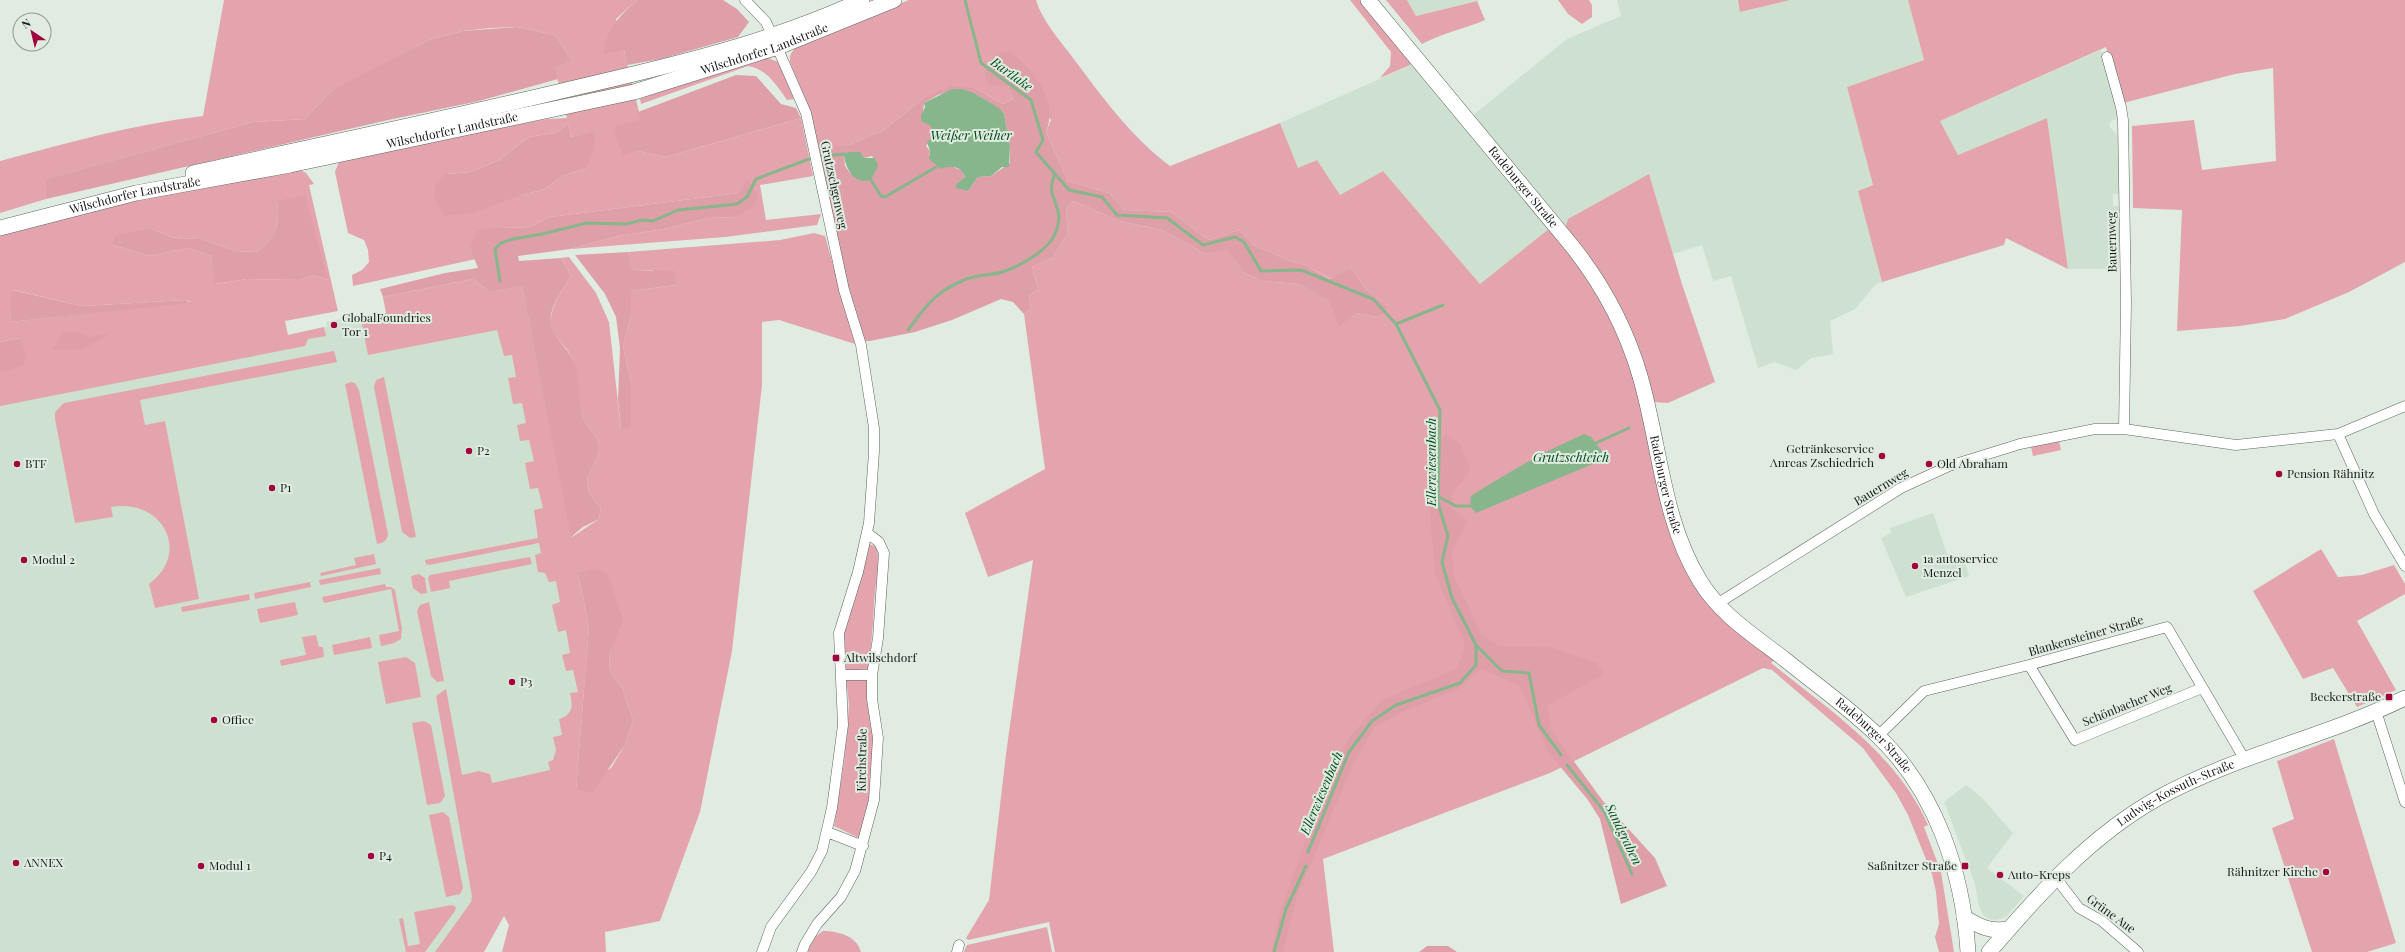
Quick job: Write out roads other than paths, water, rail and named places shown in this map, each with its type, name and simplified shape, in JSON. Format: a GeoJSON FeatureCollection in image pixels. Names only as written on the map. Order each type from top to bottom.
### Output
{"type":"FeatureCollection","features":[{"type":"Feature","properties":{"kind":"main road","name":"Wilschdorfer Landstraße"},"geometry":{"type":"LineString","coordinates":[[0,220],[119,189],[481,111],[775,41],[862,0]]}},
{"type":"Feature","properties":{"kind":"main road","name":"Wilschdorfer Landstraße"},"geometry":{"type":"LineString","coordinates":[[0,228],[136,194],[290,165],[634,92],[894,0]]}},
{"type":"Feature","properties":{"kind":"main road","name":"Radeburger Straße"},"geometry":{"type":"LineString","coordinates":[[1368,0],[1572,246],[1593,273],[1613,306],[1640,375],[1675,530],[1686,558],[1707,592],[1717,604],[1878,736],[1904,765],[1935,816],[1953,867],[1964,917],[1968,952]]}},
{"type":"Feature","properties":{"kind":"main road","name":"Ludwig-Kossuth-Straße"},"geometry":{"type":"LineString","coordinates":[[1989,952],[2056,878],[2099,838],[2141,808],[2194,781],[2245,760],[2376,711],[2405,698]]}},
{"type":"Feature","properties":{"kind":"main road"},"geometry":{"type":"LineString","coordinates":[[1964,917],[1985,929],[1992,931],[2009,929]]}},
{"type":"Feature","properties":{"kind":"street","name":"Grutzschgenweg"},"geometry":{"type":"LineString","coordinates":[[745,0],[766,22],[806,113],[844,290],[858,337],[874,428],[874,471],[867,533]]}},
{"type":"Feature","properties":{"kind":"street","name":"Bauernweg"},"geometry":{"type":"LineString","coordinates":[[2107,57],[2123,120],[2126,304],[2124,429]]}},
{"type":"Feature","properties":{"kind":"street","name":"Bauernweg"},"geometry":{"type":"LineString","coordinates":[[1717,604],[1901,488],[1950,466],[2020,444],[2095,429],[2124,429],[2236,446],[2338,434],[2405,406]]}},
{"type":"Feature","properties":{"kind":"street"},"geometry":{"type":"LineString","coordinates":[[2338,434],[2374,514],[2405,566]]}},
{"type":"Feature","properties":{"kind":"street","name":"Kirchstraße"},"geometry":{"type":"LineString","coordinates":[[802,952],[817,924],[841,897],[855,871],[863,846],[874,800],[877,779],[878,738],[872,699],[872,675],[878,638],[884,553],[879,542],[867,533]]}},
{"type":"Feature","properties":{"kind":"street"},"geometry":{"type":"LineString","coordinates":[[762,952],[771,927],[811,872],[822,851],[827,832],[832,808],[843,725],[840,675],[840,627],[858,572],[867,533]]}},
{"type":"Feature","properties":{"kind":"street","name":"Blankensteiner Straße"},"geometry":{"type":"LineString","coordinates":[[1878,736],[1924,691],[2028,665],[2167,627],[2245,760]]}},
{"type":"Feature","properties":{"kind":"street","name":"Schönbacher Weg"},"geometry":{"type":"LineString","coordinates":[[2028,665],[2075,740],[2202,688]]}},
{"type":"Feature","properties":{"kind":"street"},"geometry":{"type":"LineString","coordinates":[[840,675],[872,675]]}},
{"type":"Feature","properties":{"kind":"street"},"geometry":{"type":"LineString","coordinates":[[2376,711],[2405,802]]}},
{"type":"Feature","properties":{"kind":"street"},"geometry":{"type":"LineString","coordinates":[[827,832],[863,846]]}},
{"type":"Feature","properties":{"kind":"street","name":"Grüne Aue"},"geometry":{"type":"LineString","coordinates":[[2056,878],[2079,908],[2102,921],[2138,952]]}},
{"type":"Feature","properties":{"kind":"water","name":"Weißer Weiher"},"geometry":{"type":"Polygon","coordinates":[[[952,89],[962,89],[974,93],[999,108],[1004,114],[1010,146],[1009,167],[1002,167],[991,176],[978,177],[968,191],[956,188],[956,184],[965,177],[961,171],[955,167],[941,169],[929,159],[930,151],[927,142],[934,135],[931,126],[921,121],[921,116],[925,107],[924,103],[952,89]]]}},
{"type":"Feature","properties":{"kind":"water"},"geometry":{"type":"Polygon","coordinates":[[[848,152],[860,152],[864,158],[875,158],[878,166],[871,180],[865,181],[855,178],[848,170],[844,154],[848,152]]]}},
{"type":"Feature","properties":{"kind":"water","name":"Grutzschteich"},"geometry":{"type":"Polygon","coordinates":[[[1584,434],[1591,437],[1605,455],[1600,461],[1476,513],[1470,506],[1471,496],[1526,463],[1584,434]]]}},
{"type":"Feature","properties":{"kind":"waterway","name":"Ellerwiesenbach"},"geometry":{"type":"LineString","coordinates":[[965,0],[981,63],[1031,100],[1043,140],[1036,152],[1069,190],[1102,197],[1117,215],[1167,218],[1203,245],[1235,237],[1244,242],[1261,271],[1301,270],[1373,299],[1396,324],[1440,410],[1438,503],[1448,536],[1442,562],[1452,598],[1476,645],[1476,665],[1460,683],[1396,705],[1372,721],[1349,752],[1308,852]]}},
{"type":"Feature","properties":{"kind":"waterway"},"geometry":{"type":"LineString","coordinates":[[822,156],[844,154]]}},
{"type":"Feature","properties":{"kind":"waterway"},"geometry":{"type":"LineString","coordinates":[[500,281],[495,249],[501,243],[587,223],[626,224],[642,220],[653,221],[678,210],[737,204],[747,197],[756,179],[809,159]]}},
{"type":"Feature","properties":{"kind":"waterway"},"geometry":{"type":"LineString","coordinates":[[871,180],[881,196],[885,197],[936,167]]}},
{"type":"Feature","properties":{"kind":"waterway","name":"Bartlake"},"geometry":{"type":"LineString","coordinates":[[908,330],[932,300],[954,285],[969,278],[1000,273],[1012,268],[1034,256],[1047,246],[1052,240],[1059,222],[1058,212],[1051,191],[1054,175]]}},
{"type":"Feature","properties":{"kind":"waterway"},"geometry":{"type":"LineString","coordinates":[[1396,324],[1443,305]]}},
{"type":"Feature","properties":{"kind":"waterway"},"geometry":{"type":"LineString","coordinates":[[1596,443],[1629,428]]}},
{"type":"Feature","properties":{"kind":"waterway"},"geometry":{"type":"LineString","coordinates":[[1439,497],[1456,506],[1470,506]]}},
{"type":"Feature","properties":{"kind":"waterway","name":"Sandgraben"},"geometry":{"type":"LineString","coordinates":[[1476,645],[1502,671],[1529,673],[1539,725],[1561,755]]}},
{"type":"Feature","properties":{"kind":"waterway","name":"Sandgraben"},"geometry":{"type":"LineString","coordinates":[[1567,765],[1604,811],[1632,874]]}},
{"type":"Feature","properties":{"kind":"waterway","name":"Ellerwiesenbach"},"geometry":{"type":"LineString","coordinates":[[1274,952],[1286,909],[1306,866]]}},
{"type":"Feature","properties":{"kind":"place","name":"GlobalFoundries Tor 1"},"geometry":{"type":"Point","coordinates":[334,325]}},
{"type":"Feature","properties":{"kind":"place","name":"P2"},"geometry":{"type":"Point","coordinates":[469,451]}},
{"type":"Feature","properties":{"kind":"place","name":"Getränkeservice Anreas Zschiedrich"},"geometry":{"type":"Point","coordinates":[1882,456]}},
{"type":"Feature","properties":{"kind":"place","name":"BTF"},"geometry":{"type":"Point","coordinates":[17,464]}},
{"type":"Feature","properties":{"kind":"place","name":"Old Abraham"},"geometry":{"type":"Point","coordinates":[1929,464]}},
{"type":"Feature","properties":{"kind":"place","name":"Pension Rähnitz"},"geometry":{"type":"Point","coordinates":[2279,474]}},
{"type":"Feature","properties":{"kind":"place","name":"P1"},"geometry":{"type":"Point","coordinates":[272,488]}},
{"type":"Feature","properties":{"kind":"place","name":"Modul 2"},"geometry":{"type":"Point","coordinates":[24,560]}},
{"type":"Feature","properties":{"kind":"place","name":"1a autoservice Menzel"},"geometry":{"type":"Point","coordinates":[1915,566]}},
{"type":"Feature","properties":{"kind":"place","name":"Altwilschdorf"},"geometry":{"type":"Point","coordinates":[836,658]}},
{"type":"Feature","properties":{"kind":"place","name":"P3"},"geometry":{"type":"Point","coordinates":[512,682]}},
{"type":"Feature","properties":{"kind":"place","name":"Beckerstraße"},"geometry":{"type":"Point","coordinates":[2389,697]}},
{"type":"Feature","properties":{"kind":"place","name":"Office"},"geometry":{"type":"Point","coordinates":[214,720]}},
{"type":"Feature","properties":{"kind":"place","name":"P4"},"geometry":{"type":"Point","coordinates":[371,856]}},
{"type":"Feature","properties":{"kind":"place","name":"ANNEX"},"geometry":{"type":"Point","coordinates":[16,863]}},
{"type":"Feature","properties":{"kind":"place","name":"Modul 1"},"geometry":{"type":"Point","coordinates":[201,866]}},
{"type":"Feature","properties":{"kind":"place","name":"Saßnitzer Straße"},"geometry":{"type":"Point","coordinates":[1965,866]}},
{"type":"Feature","properties":{"kind":"place","name":"Rähnitzer Kirche"},"geometry":{"type":"Point","coordinates":[2326,872]}},
{"type":"Feature","properties":{"kind":"place","name":"Auto-Kreps"},"geometry":{"type":"Point","coordinates":[2000,875]}}]}
